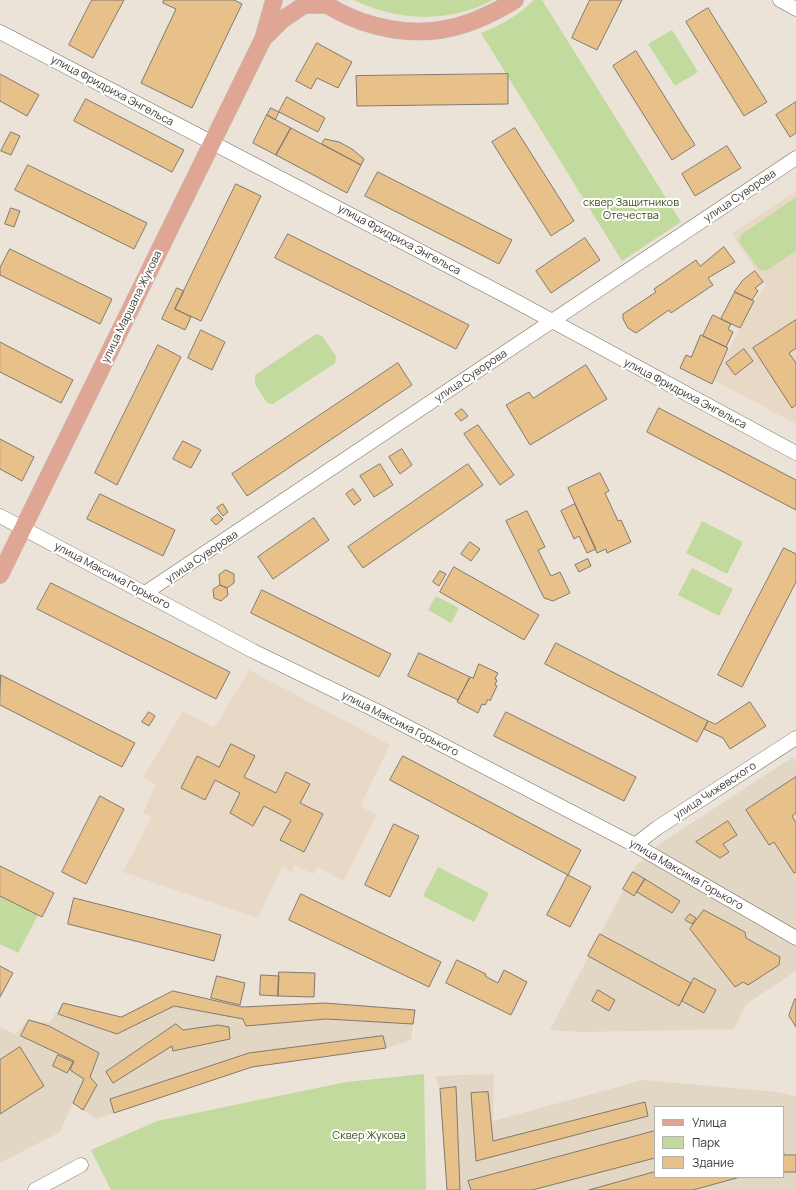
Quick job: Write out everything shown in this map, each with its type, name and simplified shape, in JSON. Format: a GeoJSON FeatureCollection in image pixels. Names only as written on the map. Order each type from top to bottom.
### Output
{"type":"FeatureCollection","features":[{"type":"Feature","properties":{"kind":"main road"},"geometry":{"type":"LineString","coordinates":[[263,39],[274,0]]}},
{"type":"Feature","properties":{"kind":"main road"},"geometry":{"type":"LineString","coordinates":[[263,39],[282,20],[304,5],[324,2],[352,18],[379,27],[407,32],[435,31],[458,27],[479,20],[515,0]]}},
{"type":"Feature","properties":{"kind":"main road","name":"улица Маршала Жукова"},"geometry":{"type":"LineString","coordinates":[[0,575],[22,528],[55,466],[263,39]]}},
{"type":"Feature","properties":{"kind":"street"},"geometry":{"type":"LineString","coordinates":[[780,0],[796,9]]}},
{"type":"Feature","properties":{"kind":"street","name":"улица Фридриха Энгельса"},"geometry":{"type":"LineString","coordinates":[[0,32],[346,212],[796,453]]}},
{"type":"Feature","properties":{"kind":"street","name":"улица Суворова"},"geometry":{"type":"LineString","coordinates":[[145,594],[796,158]]}},
{"type":"Feature","properties":{"kind":"street","name":"улица Максима Горького"},"geometry":{"type":"LineString","coordinates":[[0,516],[253,651],[377,711],[635,845],[796,938]]}},
{"type":"Feature","properties":{"kind":"street","name":"улица Чижевского"},"geometry":{"type":"LineString","coordinates":[[635,845],[657,828],[796,738]]}},
{"type":"Feature","properties":{"kind":"street"},"geometry":{"type":"LineString","coordinates":[[35,1190],[81,1165]]}},
{"type":"Feature","properties":{"kind":"shaded area"},"geometry":{"type":"Polygon","coordinates":[[[796,191],[796,424],[714,380],[754,301],[766,286],[732,234],[796,191]]]}},
{"type":"Feature","properties":{"kind":"shaded area"},"geometry":{"type":"Polygon","coordinates":[[[249,670],[390,745],[360,806],[377,815],[343,881],[318,867],[313,874],[295,865],[291,872],[282,867],[258,918],[123,872],[151,817],[143,813],[156,785],[143,778],[183,711],[214,728],[249,670]]]}},
{"type":"Feature","properties":{"kind":"shaded area"},"geometry":{"type":"Polygon","coordinates":[[[793,757],[796,761],[796,971],[746,1004],[734,1029],[581,1032],[550,1030],[636,866],[658,845],[793,757]]]}},
{"type":"Feature","properties":{"kind":"shaded area"},"geometry":{"type":"Polygon","coordinates":[[[173,991],[243,1007],[325,1003],[415,1010],[411,1040],[386,1048],[252,1067],[96,1119],[73,1103],[60,1132],[0,1163],[0,1027],[15,1034],[29,1020],[49,1023],[63,1003],[121,1017],[173,991]]]}},
{"type":"Feature","properties":{"kind":"shaded area"},"geometry":{"type":"Polygon","coordinates":[[[494,1074],[493,1121],[643,1080],[777,1092],[796,1096],[796,1190],[447,1190],[440,1089],[435,1076],[494,1074]]]}},
{"type":"Feature","properties":{"kind":"green space"},"geometry":{"type":"Polygon","coordinates":[[[354,0],[493,0],[476,8],[459,13],[424,17],[388,13],[354,0]]]}},
{"type":"Feature","properties":{"kind":"green space","name":"сквер Защитников Отечества"},"geometry":{"type":"Polygon","coordinates":[[[534,0],[542,0],[681,222],[622,261],[481,33],[496,27],[509,19],[534,0]]]}},
{"type":"Feature","properties":{"kind":"green space"},"geometry":{"type":"Polygon","coordinates":[[[672,30],[698,72],[675,86],[648,44],[672,30]]]}},
{"type":"Feature","properties":{"kind":"green space"},"geometry":{"type":"Polygon","coordinates":[[[796,197],[796,251],[766,271],[759,269],[739,242],[741,235],[796,197]]]}},
{"type":"Feature","properties":{"kind":"green space"},"geometry":{"type":"Polygon","coordinates":[[[316,334],[322,336],[336,356],[335,363],[273,404],[267,403],[255,384],[255,375],[316,334]]]}},
{"type":"Feature","properties":{"kind":"green space"},"geometry":{"type":"Polygon","coordinates":[[[702,521],[743,542],[727,574],[686,553],[702,521]]]}},
{"type":"Feature","properties":{"kind":"green space"},"geometry":{"type":"Polygon","coordinates":[[[692,568],[733,589],[719,616],[678,595],[692,568]]]}},
{"type":"Feature","properties":{"kind":"green space"},"geometry":{"type":"Polygon","coordinates":[[[436,596],[459,608],[451,623],[428,610],[436,596]]]}},
{"type":"Feature","properties":{"kind":"green space"},"geometry":{"type":"Polygon","coordinates":[[[438,867],[489,893],[474,922],[423,896],[438,867]]]}},
{"type":"Feature","properties":{"kind":"green space"},"geometry":{"type":"Polygon","coordinates":[[[0,896],[38,915],[18,953],[0,944],[0,896]]]}},
{"type":"Feature","properties":{"kind":"green space","name":"Сквер Жукова"},"geometry":{"type":"Polygon","coordinates":[[[424,1074],[426,1190],[111,1190],[91,1150],[157,1121],[346,1082],[424,1074]]]}},
{"type":"Feature","properties":{"kind":"building"},"geometry":{"type":"Polygon","coordinates":[[[92,0],[124,0],[93,58],[69,45],[92,0]]]}},
{"type":"Feature","properties":{"kind":"building"},"geometry":{"type":"Polygon","coordinates":[[[164,0],[234,0],[242,4],[192,108],[141,83],[176,9],[163,3],[164,0]]]}},
{"type":"Feature","properties":{"kind":"building"},"geometry":{"type":"Polygon","coordinates":[[[590,0],[622,0],[597,50],[572,38],[590,0]]]}},
{"type":"Feature","properties":{"kind":"building"},"geometry":{"type":"Polygon","coordinates":[[[708,8],[767,102],[744,116],[686,22],[708,8]]]}},
{"type":"Feature","properties":{"kind":"building"},"geometry":{"type":"Polygon","coordinates":[[[317,43],[352,62],[338,88],[317,78],[311,89],[296,81],[317,43]]]}},
{"type":"Feature","properties":{"kind":"building"},"geometry":{"type":"Polygon","coordinates":[[[636,51],[695,145],[672,160],[613,66],[636,51]]]}},
{"type":"Feature","properties":{"kind":"building"},"geometry":{"type":"Polygon","coordinates":[[[0,74],[39,95],[27,116],[0,101],[0,74]]]}},
{"type":"Feature","properties":{"kind":"building"},"geometry":{"type":"Polygon","coordinates":[[[508,74],[508,104],[357,106],[356,76],[508,74]]]}},
{"type":"Feature","properties":{"kind":"building"},"geometry":{"type":"Polygon","coordinates":[[[287,97],[325,118],[318,132],[279,112],[287,97]]]}},
{"type":"Feature","properties":{"kind":"building"},"geometry":{"type":"Polygon","coordinates":[[[86,99],[184,150],[172,172],[74,121],[86,99]]]}},
{"type":"Feature","properties":{"kind":"building"},"geometry":{"type":"Polygon","coordinates":[[[796,102],[796,133],[790,137],[776,115],[796,102]]]}},
{"type":"Feature","properties":{"kind":"building"},"geometry":{"type":"Polygon","coordinates":[[[271,108],[279,112],[275,120],[267,115],[271,108]]]}},
{"type":"Feature","properties":{"kind":"building"},"geometry":{"type":"Polygon","coordinates":[[[267,115],[291,128],[276,155],[253,143],[267,115]]]}},
{"type":"Feature","properties":{"kind":"building"},"geometry":{"type":"Polygon","coordinates":[[[291,128],[361,165],[347,193],[276,155],[291,128]]]}},
{"type":"Feature","properties":{"kind":"building"},"geometry":{"type":"Polygon","coordinates":[[[515,128],[574,221],[551,236],[492,142],[515,128]]]}},
{"type":"Feature","properties":{"kind":"building"},"geometry":{"type":"Polygon","coordinates":[[[11,132],[20,136],[11,155],[1,151],[11,132]]]}},
{"type":"Feature","properties":{"kind":"building"},"geometry":{"type":"Polygon","coordinates":[[[325,139],[339,142],[352,149],[364,159],[361,165],[322,144],[325,139]]]}},
{"type":"Feature","properties":{"kind":"building"},"geometry":{"type":"Polygon","coordinates":[[[727,146],[741,168],[695,196],[682,174],[727,146]]]}},
{"type":"Feature","properties":{"kind":"building"},"geometry":{"type":"Polygon","coordinates":[[[28,165],[147,223],[134,249],[15,190],[28,165]]]}},
{"type":"Feature","properties":{"kind":"building"},"geometry":{"type":"Polygon","coordinates":[[[378,172],[512,240],[499,264],[365,196],[378,172]]]}},
{"type":"Feature","properties":{"kind":"building"},"geometry":{"type":"Polygon","coordinates":[[[236,184],[261,196],[201,321],[175,309],[236,184]]]}},
{"type":"Feature","properties":{"kind":"building"},"geometry":{"type":"Polygon","coordinates":[[[11,208],[20,211],[14,227],[5,224],[11,208]]]}},
{"type":"Feature","properties":{"kind":"building"},"geometry":{"type":"Polygon","coordinates":[[[288,234],[469,325],[456,349],[275,258],[288,234]]]}},
{"type":"Feature","properties":{"kind":"building"},"geometry":{"type":"Polygon","coordinates":[[[585,238],[600,260],[551,293],[536,271],[585,238]]]}},
{"type":"Feature","properties":{"kind":"building"},"geometry":{"type":"Polygon","coordinates":[[[724,247],[735,262],[708,278],[713,285],[671,313],[669,310],[636,333],[628,328],[623,319],[623,314],[656,292],[654,289],[696,260],[700,266],[724,247]]]}},
{"type":"Feature","properties":{"kind":"building"},"geometry":{"type":"Polygon","coordinates":[[[10,249],[112,299],[100,324],[0,275],[0,268],[10,249]]]}},
{"type":"Feature","properties":{"kind":"building"},"geometry":{"type":"Polygon","coordinates":[[[755,271],[763,282],[755,288],[758,291],[752,300],[734,292],[743,280],[755,271]]]}},
{"type":"Feature","properties":{"kind":"building"},"geometry":{"type":"Polygon","coordinates":[[[177,288],[184,291],[175,309],[191,317],[185,330],[162,319],[177,288]]]}},
{"type":"Feature","properties":{"kind":"building"},"geometry":{"type":"Polygon","coordinates":[[[735,292],[754,301],[740,328],[721,319],[735,292]]]}},
{"type":"Feature","properties":{"kind":"building"},"geometry":{"type":"Polygon","coordinates":[[[713,315],[731,324],[728,329],[733,332],[726,347],[703,336],[713,315]]]}},
{"type":"Feature","properties":{"kind":"building"},"geometry":{"type":"Polygon","coordinates":[[[796,320],[796,348],[789,353],[796,363],[796,405],[792,408],[753,348],[796,320]]]}},
{"type":"Feature","properties":{"kind":"building"},"geometry":{"type":"Polygon","coordinates":[[[201,330],[225,342],[212,370],[188,358],[201,330]]]}},
{"type":"Feature","properties":{"kind":"building"},"geometry":{"type":"Polygon","coordinates":[[[701,335],[728,348],[712,384],[680,368],[686,355],[691,357],[701,335]]]}},
{"type":"Feature","properties":{"kind":"building"},"geometry":{"type":"Polygon","coordinates":[[[0,342],[73,380],[61,403],[0,372],[0,342]]]}},
{"type":"Feature","properties":{"kind":"building"},"geometry":{"type":"Polygon","coordinates":[[[158,345],[181,357],[117,485],[95,473],[158,345]]]}},
{"type":"Feature","properties":{"kind":"building"},"geometry":{"type":"Polygon","coordinates":[[[744,349],[753,361],[735,375],[726,363],[744,349]]]}},
{"type":"Feature","properties":{"kind":"building"},"geometry":{"type":"Polygon","coordinates":[[[398,363],[412,385],[247,496],[232,474],[398,363]]]}},
{"type":"Feature","properties":{"kind":"building"},"geometry":{"type":"Polygon","coordinates":[[[586,365],[607,399],[530,445],[506,405],[529,392],[533,398],[586,365]]]}},
{"type":"Feature","properties":{"kind":"building"},"geometry":{"type":"Polygon","coordinates":[[[659,408],[796,480],[796,510],[647,432],[659,408]]]}},
{"type":"Feature","properties":{"kind":"building"},"geometry":{"type":"Polygon","coordinates":[[[462,409],[468,416],[461,421],[455,414],[462,409]]]}},
{"type":"Feature","properties":{"kind":"building"},"geometry":{"type":"Polygon","coordinates":[[[478,425],[514,475],[500,485],[464,434],[478,425]]]}},
{"type":"Feature","properties":{"kind":"building"},"geometry":{"type":"Polygon","coordinates":[[[0,439],[34,457],[22,481],[0,469],[0,439]]]}},
{"type":"Feature","properties":{"kind":"building"},"geometry":{"type":"Polygon","coordinates":[[[183,441],[201,450],[191,468],[173,459],[183,441]]]}},
{"type":"Feature","properties":{"kind":"building"},"geometry":{"type":"Polygon","coordinates":[[[402,449],[412,465],[400,474],[389,457],[402,449]]]}},
{"type":"Feature","properties":{"kind":"building"},"geometry":{"type":"Polygon","coordinates":[[[380,464],[393,485],[374,497],[360,476],[380,464]]]}},
{"type":"Feature","properties":{"kind":"building"},"geometry":{"type":"Polygon","coordinates":[[[468,464],[483,485],[363,568],[348,547],[468,464]]]}},
{"type":"Feature","properties":{"kind":"building"},"geometry":{"type":"Polygon","coordinates":[[[600,473],[609,491],[605,493],[618,521],[621,520],[631,542],[607,553],[606,549],[597,553],[568,488],[600,473]]]}},
{"type":"Feature","properties":{"kind":"building"},"geometry":{"type":"Polygon","coordinates":[[[353,489],[361,500],[354,505],[346,494],[353,489]]]}},
{"type":"Feature","properties":{"kind":"building"},"geometry":{"type":"Polygon","coordinates":[[[100,494],[175,530],[163,556],[87,519],[100,494]]]}},
{"type":"Feature","properties":{"kind":"building"},"geometry":{"type":"Polygon","coordinates":[[[223,504],[228,512],[223,516],[217,508],[223,504]]]}},
{"type":"Feature","properties":{"kind":"building"},"geometry":{"type":"Polygon","coordinates":[[[575,504],[596,549],[587,553],[579,536],[574,539],[561,511],[575,504]]]}},
{"type":"Feature","properties":{"kind":"building"},"geometry":{"type":"Polygon","coordinates":[[[527,511],[545,547],[538,550],[551,576],[560,572],[570,593],[553,601],[544,598],[506,521],[527,511]]]}},
{"type":"Feature","properties":{"kind":"building"},"geometry":{"type":"Polygon","coordinates":[[[218,514],[223,519],[216,525],[211,520],[218,514]]]}},
{"type":"Feature","properties":{"kind":"building"},"geometry":{"type":"Polygon","coordinates":[[[314,518],[329,540],[273,579],[258,557],[314,518]]]}},
{"type":"Feature","properties":{"kind":"building"},"geometry":{"type":"Polygon","coordinates":[[[470,542],[480,549],[471,561],[461,554],[470,542]]]}},
{"type":"Feature","properties":{"kind":"building"},"geometry":{"type":"Polygon","coordinates":[[[784,548],[796,554],[796,582],[742,687],[718,675],[784,548]]]}},
{"type":"Feature","properties":{"kind":"building"},"geometry":{"type":"Polygon","coordinates":[[[588,559],[591,566],[579,572],[575,565],[588,559]]]}},
{"type":"Feature","properties":{"kind":"building"},"geometry":{"type":"Polygon","coordinates":[[[454,567],[539,615],[524,640],[440,592],[454,567]]]}},
{"type":"Feature","properties":{"kind":"building"},"geometry":{"type":"Polygon","coordinates":[[[226,570],[234,574],[234,583],[227,588],[220,585],[219,575],[226,570]]]}},
{"type":"Feature","properties":{"kind":"building"},"geometry":{"type":"Polygon","coordinates":[[[440,571],[446,574],[439,586],[433,582],[440,571]]]}},
{"type":"Feature","properties":{"kind":"building"},"geometry":{"type":"Polygon","coordinates":[[[51,583],[230,672],[216,699],[37,609],[51,583]]]}},
{"type":"Feature","properties":{"kind":"building"},"geometry":{"type":"Polygon","coordinates":[[[220,585],[227,588],[228,595],[221,601],[214,598],[213,590],[220,585]]]}},
{"type":"Feature","properties":{"kind":"building"},"geometry":{"type":"Polygon","coordinates":[[[262,590],[391,654],[379,677],[251,613],[262,590]]]}},
{"type":"Feature","properties":{"kind":"building"},"geometry":{"type":"Polygon","coordinates":[[[556,643],[708,721],[697,742],[545,664],[556,643]]]}},
{"type":"Feature","properties":{"kind":"building"},"geometry":{"type":"Polygon","coordinates":[[[419,653],[470,677],[458,700],[408,676],[419,653]]]}},
{"type":"Feature","properties":{"kind":"building"},"geometry":{"type":"Polygon","coordinates":[[[479,664],[498,673],[495,679],[497,680],[495,685],[497,686],[490,701],[488,699],[485,705],[482,704],[478,713],[457,702],[470,677],[473,678],[479,664]]]}},
{"type":"Feature","properties":{"kind":"building"},"geometry":{"type":"Polygon","coordinates":[[[1,675],[135,743],[122,767],[0,705],[1,675]]]}},
{"type":"Feature","properties":{"kind":"building"},"geometry":{"type":"Polygon","coordinates":[[[750,702],[766,726],[730,749],[723,738],[704,729],[708,721],[715,724],[750,702]]]}},
{"type":"Feature","properties":{"kind":"building"},"geometry":{"type":"Polygon","coordinates":[[[149,712],[155,716],[149,726],[142,722],[149,712]]]}},
{"type":"Feature","properties":{"kind":"building"},"geometry":{"type":"Polygon","coordinates":[[[506,712],[636,777],[624,801],[494,736],[506,712]]]}},
{"type":"Feature","properties":{"kind":"building"},"geometry":{"type":"Polygon","coordinates":[[[231,744],[255,756],[244,777],[276,793],[286,772],[310,784],[300,803],[323,814],[304,852],[280,840],[291,820],[264,806],[253,826],[230,813],[240,793],[215,780],[205,800],[181,788],[197,756],[219,767],[231,744]]]}},
{"type":"Feature","properties":{"kind":"building"},"geometry":{"type":"Polygon","coordinates":[[[403,756],[581,850],[568,875],[390,780],[403,756]]]}},
{"type":"Feature","properties":{"kind":"building"},"geometry":{"type":"Polygon","coordinates":[[[796,777],[796,813],[792,816],[796,823],[796,872],[794,873],[774,842],[769,845],[746,810],[796,777]]]}},
{"type":"Feature","properties":{"kind":"building"},"geometry":{"type":"Polygon","coordinates":[[[100,796],[124,809],[86,884],[62,872],[100,796]]]}},
{"type":"Feature","properties":{"kind":"building"},"geometry":{"type":"Polygon","coordinates":[[[728,821],[737,835],[723,844],[729,852],[720,858],[696,842],[728,821]]]}},
{"type":"Feature","properties":{"kind":"building"},"geometry":{"type":"Polygon","coordinates":[[[394,824],[419,836],[390,897],[365,885],[394,824]]]}},
{"type":"Feature","properties":{"kind":"building"},"geometry":{"type":"Polygon","coordinates":[[[0,866],[54,893],[42,917],[0,896],[0,866]]]}},
{"type":"Feature","properties":{"kind":"building"},"geometry":{"type":"Polygon","coordinates":[[[633,872],[645,879],[634,896],[623,889],[633,872]]]}},
{"type":"Feature","properties":{"kind":"building"},"geometry":{"type":"Polygon","coordinates":[[[568,875],[591,887],[570,927],[547,915],[568,875]]]}},
{"type":"Feature","properties":{"kind":"building"},"geometry":{"type":"Polygon","coordinates":[[[645,879],[680,901],[672,913],[637,892],[645,879]]]}},
{"type":"Feature","properties":{"kind":"building"},"geometry":{"type":"Polygon","coordinates":[[[301,894],[441,962],[429,987],[289,920],[301,894]]]}},
{"type":"Feature","properties":{"kind":"building"},"geometry":{"type":"Polygon","coordinates":[[[74,898],[221,935],[214,961],[68,924],[74,898]]]}},
{"type":"Feature","properties":{"kind":"building"},"geometry":{"type":"Polygon","coordinates":[[[704,910],[745,932],[746,938],[780,957],[779,965],[748,985],[743,982],[735,987],[690,929],[704,910]]]}},
{"type":"Feature","properties":{"kind":"building"},"geometry":{"type":"Polygon","coordinates":[[[690,914],[696,918],[692,924],[685,920],[690,914]]]}},
{"type":"Feature","properties":{"kind":"building"},"geometry":{"type":"Polygon","coordinates":[[[600,934],[691,983],[679,1006],[588,956],[600,934]]]}},
{"type":"Feature","properties":{"kind":"building"},"geometry":{"type":"Polygon","coordinates":[[[457,960],[486,974],[485,976],[498,983],[504,970],[527,982],[511,1015],[446,983],[457,960]]]}},
{"type":"Feature","properties":{"kind":"building"},"geometry":{"type":"Polygon","coordinates":[[[0,966],[13,973],[0,997],[0,966]]]}},
{"type":"Feature","properties":{"kind":"building"},"geometry":{"type":"Polygon","coordinates":[[[279,972],[315,973],[314,997],[278,996],[279,972]]]}},
{"type":"Feature","properties":{"kind":"building"},"geometry":{"type":"Polygon","coordinates":[[[261,975],[279,976],[278,996],[260,995],[261,975]]]}},
{"type":"Feature","properties":{"kind":"building"},"geometry":{"type":"Polygon","coordinates":[[[217,976],[245,983],[240,1005],[211,998],[217,976]]]}},
{"type":"Feature","properties":{"kind":"building"},"geometry":{"type":"Polygon","coordinates":[[[694,978],[716,990],[704,1013],[682,1001],[694,978]]]}},
{"type":"Feature","properties":{"kind":"building"},"geometry":{"type":"Polygon","coordinates":[[[598,990],[615,1000],[609,1011],[592,1001],[598,990]]]}},
{"type":"Feature","properties":{"kind":"building"},"geometry":{"type":"Polygon","coordinates":[[[173,991],[243,1007],[325,1003],[415,1010],[413,1024],[326,1019],[246,1026],[243,1019],[174,1006],[117,1034],[58,1014],[63,1003],[121,1017],[173,991]]]}},
{"type":"Feature","properties":{"kind":"building"},"geometry":{"type":"Polygon","coordinates":[[[796,999],[796,1027],[789,1016],[796,999]]]}},
{"type":"Feature","properties":{"kind":"building"},"geometry":{"type":"Polygon","coordinates":[[[29,1020],[49,1026],[99,1053],[90,1077],[97,1085],[83,1110],[73,1103],[84,1079],[70,1070],[74,1061],[21,1036],[29,1020]]]}},
{"type":"Feature","properties":{"kind":"building"},"geometry":{"type":"Polygon","coordinates":[[[176,1024],[183,1030],[218,1025],[229,1027],[230,1039],[173,1051],[172,1046],[113,1083],[106,1072],[176,1024]]]}},
{"type":"Feature","properties":{"kind":"building"},"geometry":{"type":"Polygon","coordinates":[[[383,1036],[386,1048],[252,1067],[114,1113],[110,1099],[249,1053],[383,1036]]]}},
{"type":"Feature","properties":{"kind":"building"},"geometry":{"type":"Polygon","coordinates":[[[20,1047],[44,1086],[0,1114],[0,1060],[20,1047]]]}},
{"type":"Feature","properties":{"kind":"building"},"geometry":{"type":"Polygon","coordinates":[[[58,1055],[73,1062],[67,1073],[53,1066],[58,1055]]]}},
{"type":"Feature","properties":{"kind":"building"},"geometry":{"type":"Polygon","coordinates":[[[456,1087],[460,1190],[447,1190],[440,1089],[456,1087]]]}},
{"type":"Feature","properties":{"kind":"building"},"geometry":{"type":"Polygon","coordinates":[[[488,1092],[493,1141],[645,1102],[648,1116],[476,1161],[471,1093],[488,1092]]]}},
{"type":"Feature","properties":{"kind":"building"},"geometry":{"type":"Polygon","coordinates":[[[654,1131],[654,1158],[532,1190],[471,1190],[468,1181],[654,1131]]]}},
{"type":"Feature","properties":{"kind":"building"},"geometry":{"type":"Polygon","coordinates":[[[784,1155],[796,1155],[796,1172],[784,1172],[784,1155]]]}},
{"type":"Feature","properties":{"kind":"building"},"geometry":{"type":"Polygon","coordinates":[[[654,1172],[654,1178],[736,1178],[693,1190],[589,1190],[654,1172]]]}}]}
